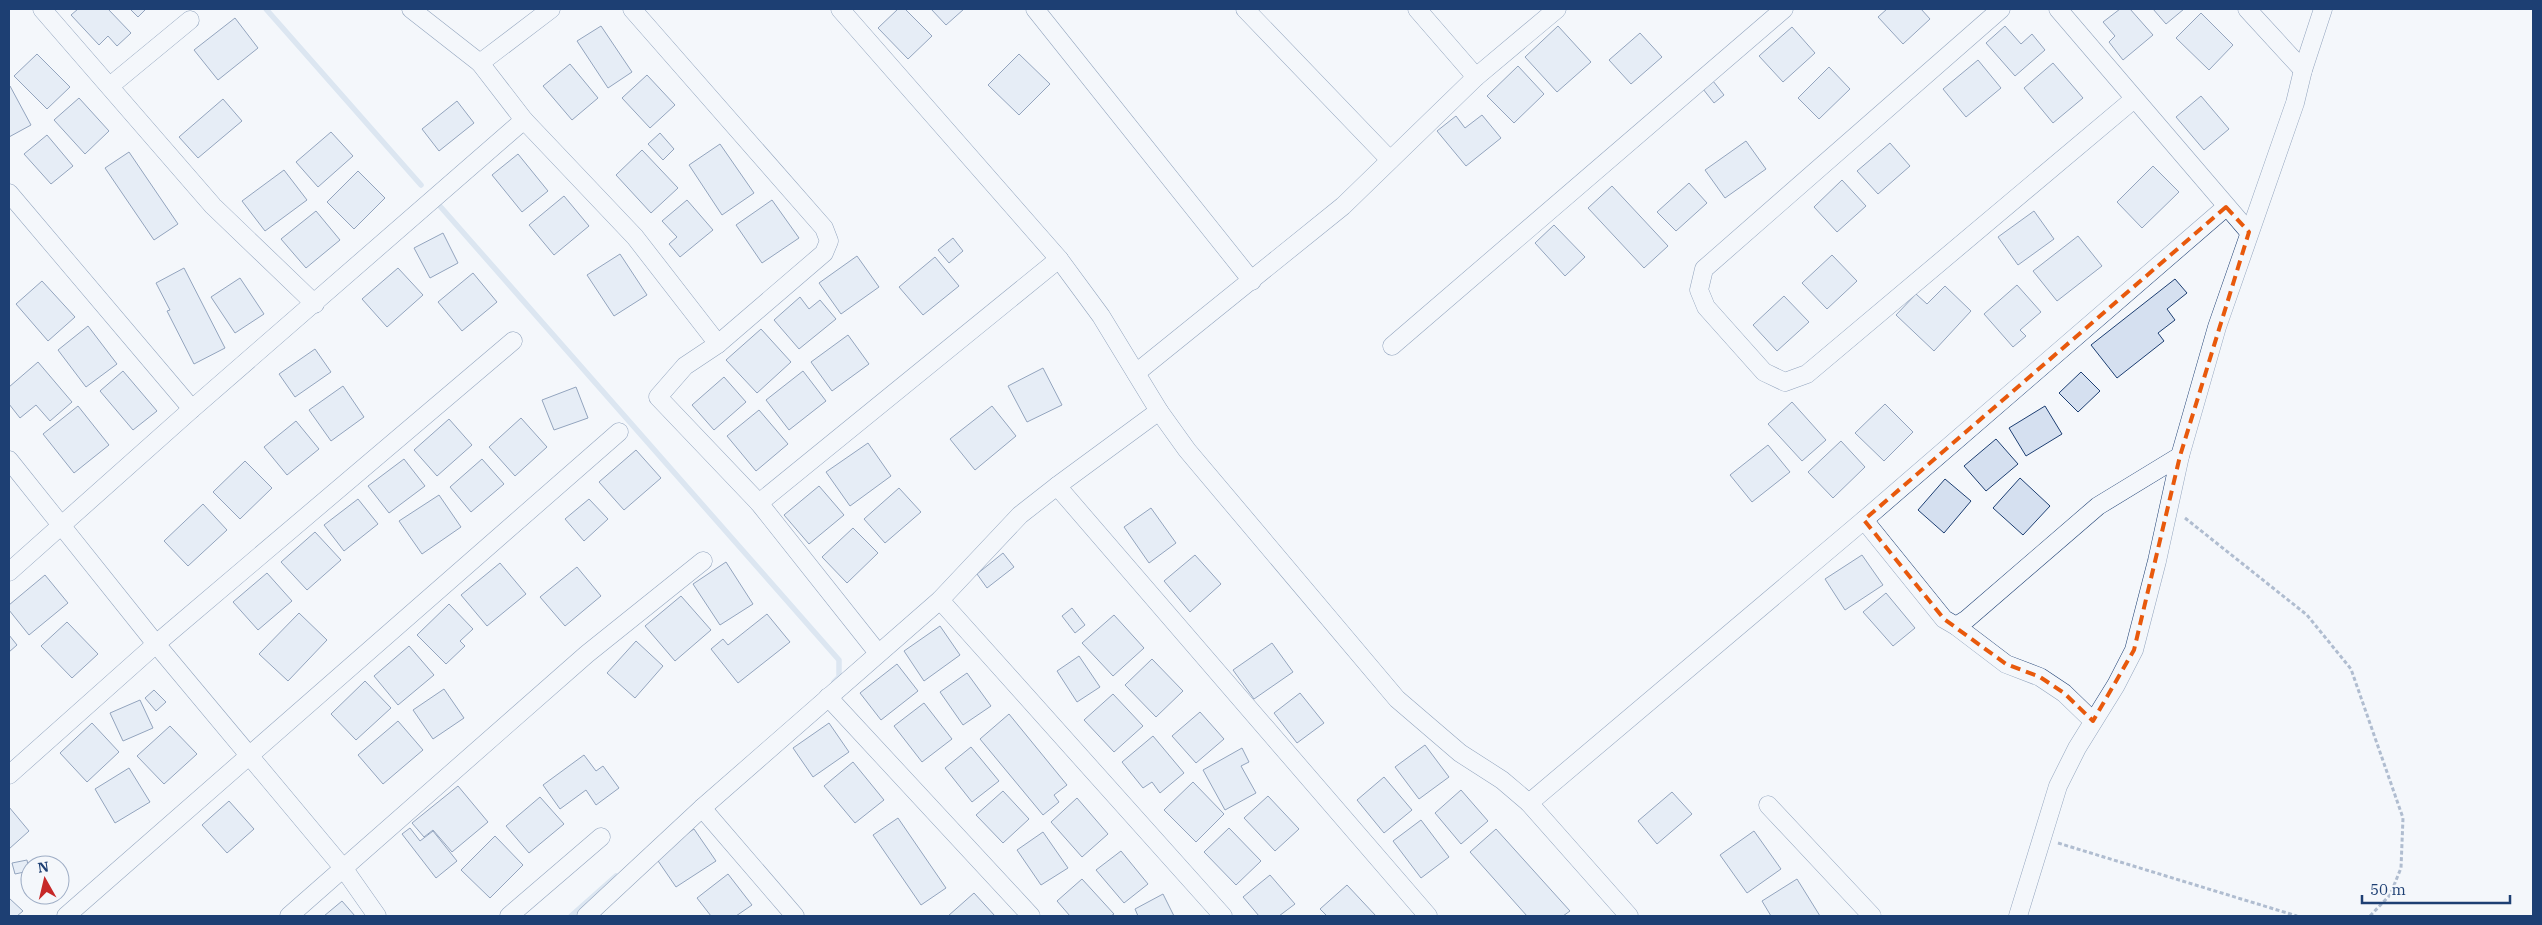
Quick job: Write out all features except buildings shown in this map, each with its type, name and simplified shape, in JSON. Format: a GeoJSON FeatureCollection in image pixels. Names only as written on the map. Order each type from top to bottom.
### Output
{"type":"FeatureCollection","features":[{"type":"Feature","properties":{"kind":"street"},"geometry":{"type":"LineString","coordinates":[[42,9],[212,206],[314,304]]}},
{"type":"Feature","properties":{"kind":"street"},"geometry":{"type":"LineString","coordinates":[[411,9],[480,63],[524,120],[635,237],[718,344]]}},
{"type":"Feature","properties":{"kind":"street"},"geometry":{"type":"LineString","coordinates":[[480,63],[551,9]]}},
{"type":"Feature","properties":{"kind":"street"},"geometry":{"type":"LineString","coordinates":[[632,9],[824,228],[829,241],[824,253],[718,344],[684,366],[658,398],[759,502],[878,653]]}},
{"type":"Feature","properties":{"kind":"street"},"geometry":{"type":"LineString","coordinates":[[840,9],[1059,259],[1101,316],[1159,411],[1187,450],[1397,700],[1460,754],[1502,780],[1529,803],[1629,916]]}},
{"type":"Feature","properties":{"kind":"street"},"geometry":{"type":"LineString","coordinates":[[1036,9],[1252,281]]}},
{"type":"Feature","properties":{"kind":"street"},"geometry":{"type":"LineString","coordinates":[[1245,9],[1390,160]]}},
{"type":"Feature","properties":{"kind":"street"},"geometry":{"type":"LineString","coordinates":[[1417,9],[1476,77]]}},
{"type":"Feature","properties":{"kind":"street"},"geometry":{"type":"LineString","coordinates":[[1136,373],[1343,206],[1476,77],[1557,9]]}},
{"type":"Feature","properties":{"kind":"street"},"geometry":{"type":"LineString","coordinates":[[1392,346],[1784,9]]}},
{"type":"Feature","properties":{"kind":"street"},"geometry":{"type":"LineString","coordinates":[[2001,9],[1704,269],[1699,290],[1706,306],[1764,372],[1785,382],[1807,374],[2134,99]]}},
{"type":"Feature","properties":{"kind":"street"},"geometry":{"type":"LineString","coordinates":[[2058,9],[2249,232]]}},
{"type":"Feature","properties":{"kind":"street"},"geometry":{"type":"LineString","coordinates":[[2247,9],[2303,70]]}},
{"type":"Feature","properties":{"kind":"street"},"geometry":{"type":"LineString","coordinates":[[2018,916],[2058,786],[2134,650],[2180,456],[2217,327],[2295,103],[2303,70],[2323,9]]}},
{"type":"Feature","properties":{"kind":"street"},"geometry":{"type":"LineString","coordinates":[[110,86],[190,20]]}},
{"type":"Feature","properties":{"kind":"street"},"geometry":{"type":"LineString","coordinates":[[9,572],[192,408],[524,120]]}},
{"type":"Feature","properties":{"kind":"street"},"geometry":{"type":"LineString","coordinates":[[9,193],[192,408]]}},
{"type":"Feature","properties":{"kind":"street"},"geometry":{"type":"LineString","coordinates":[[1529,803],[1864,520],[2226,207]]}},
{"type":"Feature","properties":{"kind":"street"},"geometry":{"type":"LineString","coordinates":[[759,502],[1059,259]]}},
{"type":"Feature","properties":{"kind":"street"},"geometry":{"type":"LineString","coordinates":[[9,775],[156,644],[512,341]]}},
{"type":"Feature","properties":{"kind":"street"},"geometry":{"type":"LineString","coordinates":[[595,913],[702,808],[940,600],[1020,515],[1056,486],[1159,411]]}},
{"type":"Feature","properties":{"kind":"street"},"geometry":{"type":"LineString","coordinates":[[66,916],[619,432]]}},
{"type":"Feature","properties":{"kind":"street"},"geometry":{"type":"LineString","coordinates":[[1956,626],[1967,619],[2098,506],[2180,456]]}},
{"type":"Feature","properties":{"kind":"street"},"geometry":{"type":"LineString","coordinates":[[9,460],[156,644],[344,869],[378,916]]}},
{"type":"Feature","properties":{"kind":"street"},"geometry":{"type":"LineString","coordinates":[[1056,486],[1428,916]]}},
{"type":"Feature","properties":{"kind":"street"},"geometry":{"type":"LineString","coordinates":[[1864,520],[1944,619],[2006,664],[2040,677],[2064,693],[2093,721]]}},
{"type":"Feature","properties":{"kind":"street"},"geometry":{"type":"LineString","coordinates":[[289,916],[587,654],[703,561]]}},
{"type":"Feature","properties":{"kind":"street"},"geometry":{"type":"LineString","coordinates":[[940,600],[1223,916]]}},
{"type":"Feature","properties":{"kind":"street"},"geometry":{"type":"LineString","coordinates":[[828,697],[1031,916]]}},
{"type":"Feature","properties":{"kind":"street"},"geometry":{"type":"LineString","coordinates":[[1768,805],[1872,916]]}},
{"type":"Feature","properties":{"kind":"street"},"geometry":{"type":"LineString","coordinates":[[702,808],[795,916]]}},
{"type":"Feature","properties":{"kind":"street"},"geometry":{"type":"LineString","coordinates":[[509,916],[601,837]]}},
{"type":"Feature","properties":{"kind":"path"},"geometry":{"type":"LineString","coordinates":[[2169,506],[2307,615],[2351,669],[2403,818],[2401,868],[2390,895],[2370,916]]}},
{"type":"Feature","properties":{"kind":"path"},"geometry":{"type":"LineString","coordinates":[[2041,838],[2297,916]]}},
{"type":"Feature","properties":{"kind":"highlighted area"},"geometry":{"type":"Polygon","coordinates":[[[2226,207],[2249,232],[2180,456],[2134,650],[2093,721],[2064,693],[2040,677],[2006,664],[1944,619],[1864,520],[2226,207]]]}},
{"type":"Feature","properties":{"kind":"waterway"},"geometry":{"type":"LineString","coordinates":[[266,9],[421,185]]}},
{"type":"Feature","properties":{"kind":"waterway"},"geometry":{"type":"LineString","coordinates":[[439,205],[839,660],[839,677],[834,682]]}},
{"type":"Feature","properties":{"kind":"waterway"},"geometry":{"type":"LineString","coordinates":[[571,916],[616,876]]}}]}
